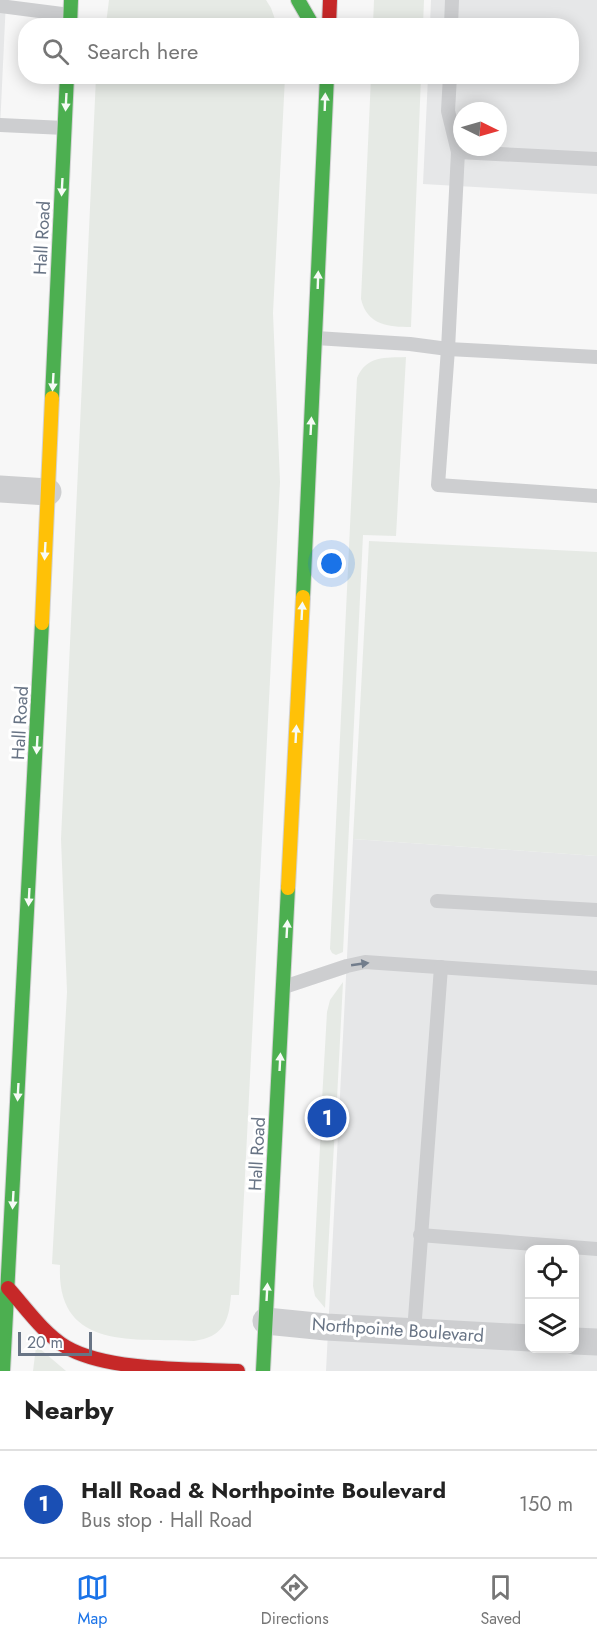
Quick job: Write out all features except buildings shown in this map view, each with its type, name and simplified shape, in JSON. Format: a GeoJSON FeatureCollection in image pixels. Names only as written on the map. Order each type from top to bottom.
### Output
{"type":"FeatureCollection","features":[{"type":"Feature","properties":{"kind":"highway"},"geometry":{"type":"LineString","coordinates":[[70,18],[71,0]]}},
{"type":"Feature","properties":{"kind":"highway"},"geometry":{"type":"LineString","coordinates":[[297,0],[308,18]]}},
{"type":"Feature","properties":{"kind":"highway"},"geometry":{"type":"LineString","coordinates":[[329,18],[330,0]]}},
{"type":"Feature","properties":{"kind":"highway","name":"Hall Road"},"geometry":{"type":"LineString","coordinates":[[3,1371],[67,84]]}},
{"type":"Feature","properties":{"kind":"highway","name":"Hall Road"},"geometry":{"type":"LineString","coordinates":[[263,1371],[284,987],[327,84]]}},
{"type":"Feature","properties":{"kind":"highway"},"geometry":{"type":"LineString","coordinates":[[8,1288],[40,1323],[67,1347],[83,1356],[123,1365],[238,1371]]}},
{"type":"Feature","properties":{"kind":"street"},"geometry":{"type":"LineString","coordinates":[[0,489],[48,492]]}},
{"type":"Feature","properties":{"kind":"street","name":"Northpointe Boulevard"},"geometry":{"type":"LineString","coordinates":[[266,1321],[525,1338]]}},
{"type":"Feature","properties":{"kind":"street"},"geometry":{"type":"LineString","coordinates":[[579,1341],[597,1342]]}},
{"type":"Feature","properties":{"kind":"lane"},"geometry":{"type":"LineString","coordinates":[[451,18],[452,0]]}},
{"type":"Feature","properties":{"kind":"lane"},"geometry":{"type":"LineString","coordinates":[[0,6],[60,18]]}},
{"type":"Feature","properties":{"kind":"lane"},"geometry":{"type":"LineString","coordinates":[[450,84],[448,111],[453,132]]}},
{"type":"Feature","properties":{"kind":"lane"},"geometry":{"type":"LineString","coordinates":[[0,125],[65,128]]}},
{"type":"Feature","properties":{"kind":"lane"},"geometry":{"type":"LineString","coordinates":[[507,154],[597,159]]}},
{"type":"Feature","properties":{"kind":"lane"},"geometry":{"type":"LineString","coordinates":[[458,156],[448,349],[438,485],[597,496]]}},
{"type":"Feature","properties":{"kind":"lane"},"geometry":{"type":"LineString","coordinates":[[316,338],[410,344],[448,349],[597,357]]}},
{"type":"Feature","properties":{"kind":"lane"},"geometry":{"type":"LineString","coordinates":[[437,901],[597,910]]}},
{"type":"Feature","properties":{"kind":"lane"},"geometry":{"type":"LineString","coordinates":[[284,987],[365,962],[597,978]]}},
{"type":"Feature","properties":{"kind":"lane"},"geometry":{"type":"LineString","coordinates":[[414,1332],[441,967]]}},
{"type":"Feature","properties":{"kind":"lane"},"geometry":{"type":"LineString","coordinates":[[0,1140],[16,1141]]}},
{"type":"Feature","properties":{"kind":"lane"},"geometry":{"type":"LineString","coordinates":[[420,1235],[597,1249]]}},
{"type":"Feature","properties":{"kind":"shaded area"},"geometry":{"type":"Polygon","coordinates":[[[0,0],[6,0],[0,128],[0,0]]]}},
{"type":"Feature","properties":{"kind":"shaded area"},"geometry":{"type":"Polygon","coordinates":[[[109,0],[266,0],[275,18],[107,18],[109,0]]]}},
{"type":"Feature","properties":{"kind":"shaded area"},"geometry":{"type":"Polygon","coordinates":[[[374,0],[424,0],[423,18],[373,18],[374,0]]]}},
{"type":"Feature","properties":{"kind":"shaded area"},"geometry":{"type":"Polygon","coordinates":[[[431,0],[597,0],[597,194],[423,184],[428,84],[579,84],[579,18],[430,18],[431,0]]]}},
{"type":"Feature","properties":{"kind":"shaded area"},"geometry":{"type":"Polygon","coordinates":[[[96,84],[285,84],[273,313],[280,482],[239,1295],[231,1295],[223,1327],[204,1339],[194,1341],[124,1338],[103,1334],[85,1326],[71,1313],[62,1293],[60,1265],[52,1264],[67,992],[61,839],[96,84]]]}},
{"type":"Feature","properties":{"kind":"shaded area"},"geometry":{"type":"Polygon","coordinates":[[[371,84],[421,84],[411,327],[380,323],[368,314],[361,299],[371,84]]]}},
{"type":"Feature","properties":{"kind":"shaded area"},"geometry":{"type":"Polygon","coordinates":[[[406,357],[396,536],[363,535],[343,952],[336,955],[330,949],[357,378],[366,365],[377,359],[406,357]]]}},
{"type":"Feature","properties":{"kind":"shaded area"},"geometry":{"type":"Polygon","coordinates":[[[369,541],[597,552],[597,856],[353,839],[369,541]]]}},
{"type":"Feature","properties":{"kind":"shaded area"},"geometry":{"type":"Polygon","coordinates":[[[353,839],[597,856],[597,1371],[326,1371],[353,839]]]}},
{"type":"Feature","properties":{"kind":"shaded area"},"geometry":{"type":"Polygon","coordinates":[[[343,982],[336,1118],[321,1118],[327,1012],[330,1000],[343,982]]]}},
{"type":"Feature","properties":{"kind":"shaded area"},"geometry":{"type":"Polygon","coordinates":[[[321,1126],[335,1126],[325,1308],[315,1296],[313,1286],[321,1126]]]}},
{"type":"Feature","properties":{"kind":"shaded area"},"geometry":{"type":"Polygon","coordinates":[[[36,1347],[39,1348],[66,1371],[33,1371],[36,1347]]]}},
{"type":"Feature","properties":{"kind":"traffic: fast"},"geometry":{"type":"LineString","coordinates":[[70,18],[71,0]]}},
{"type":"Feature","properties":{"kind":"traffic: fast"},"geometry":{"type":"LineString","coordinates":[[298,0],[308,18]]}},
{"type":"Feature","properties":{"kind":"traffic: fast"},"geometry":{"type":"LineString","coordinates":[[52,398],[67,84]]}},
{"type":"Feature","properties":{"kind":"traffic: fast"},"geometry":{"type":"LineString","coordinates":[[303,597],[327,84]]}},
{"type":"Feature","properties":{"kind":"traffic: fast"},"geometry":{"type":"LineString","coordinates":[[3,1371],[42,623]]}},
{"type":"Feature","properties":{"kind":"traffic: fast"},"geometry":{"type":"LineString","coordinates":[[263,1371],[288,888]]}},
{"type":"Feature","properties":{"kind":"traffic: slow"},"geometry":{"type":"LineString","coordinates":[[42,623],[52,398]]}},
{"type":"Feature","properties":{"kind":"traffic: slow"},"geometry":{"type":"LineString","coordinates":[[288,888],[303,597]]}},
{"type":"Feature","properties":{"kind":"traffic: jam"},"geometry":{"type":"LineString","coordinates":[[329,18],[330,0]]}},
{"type":"Feature","properties":{"kind":"traffic: jam"},"geometry":{"type":"LineString","coordinates":[[8,1288],[50,1335],[66,1347],[83,1355],[126,1365],[238,1371]]}},
{"type":"Feature","properties":{"kind":"place","name":"Hall Road & Northpointe Boulevard"},"geometry":{"type":"Point","coordinates":[327,1118]}}]}
